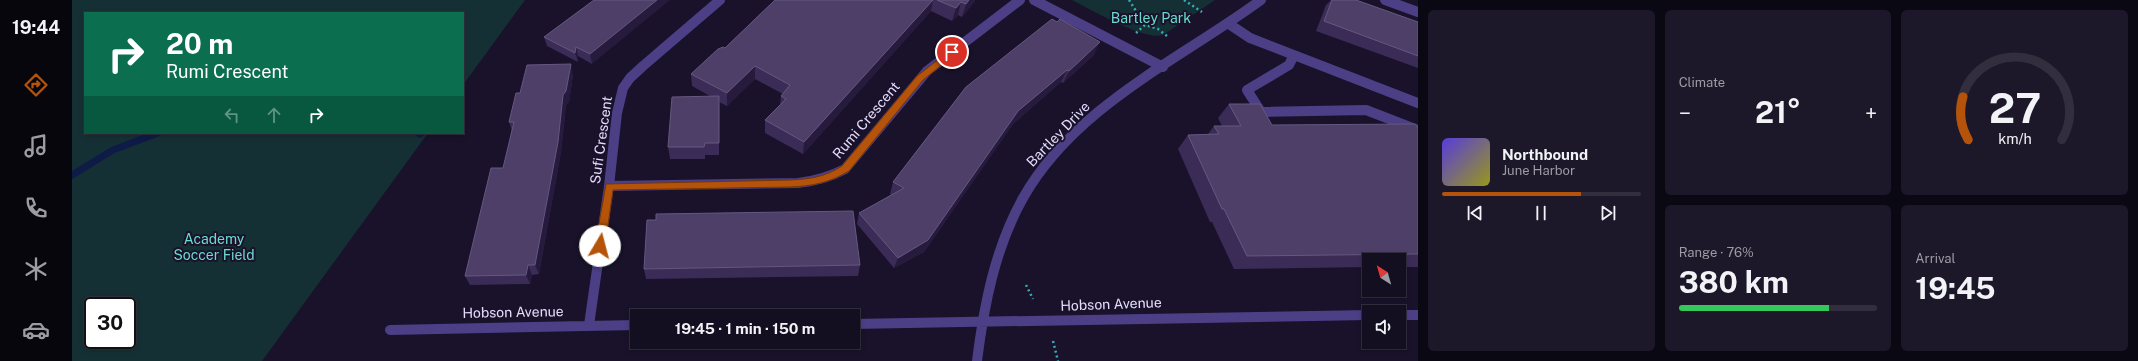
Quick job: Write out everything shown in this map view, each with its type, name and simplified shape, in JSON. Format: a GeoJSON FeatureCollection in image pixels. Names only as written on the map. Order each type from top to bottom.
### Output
{"type":"FeatureCollection","features":[{"type":"Feature","properties":{"kind":"street","name":"Sufi Crescent"},"geometry":{"type":"LineString","coordinates":[[589,325],[609,186],[616,113],[624,88],[630,78],[643,66],[720,0]]}},
{"type":"Feature","properties":{"kind":"street","name":"Rumi Crescent"},"geometry":{"type":"LineString","coordinates":[[609,186],[790,183],[813,182],[830,178],[845,169],[927,71],[1020,0]]}},
{"type":"Feature","properties":{"kind":"street"},"geometry":{"type":"LineString","coordinates":[[1034,0],[1163,67]]}},
{"type":"Feature","properties":{"kind":"street","name":"Bartley Drive"},"geometry":{"type":"LineString","coordinates":[[977,361],[982,322],[992,276],[1010,226],[1036,179],[1082,128],[1120,95],[1229,24],[1261,0]]}},
{"type":"Feature","properties":{"kind":"street"},"geometry":{"type":"LineString","coordinates":[[1385,0],[1418,12]]}},
{"type":"Feature","properties":{"kind":"street"},"geometry":{"type":"LineString","coordinates":[[1229,24],[1250,38],[1418,103]]}},
{"type":"Feature","properties":{"kind":"street"},"geometry":{"type":"LineString","coordinates":[[1294,55],[1289,64],[1247,90],[1261,112],[1366,110],[1418,130]]}},
{"type":"Feature","properties":{"kind":"street","name":"Hobson Avenue"},"geometry":{"type":"LineString","coordinates":[[860,324],[1211,316],[1362,315]]}},
{"type":"Feature","properties":{"kind":"street"},"geometry":{"type":"LineString","coordinates":[[1406,315],[1418,315]]}},
{"type":"Feature","properties":{"kind":"street","name":"Hobson Avenue"},"geometry":{"type":"LineString","coordinates":[[390,330],[630,325]]}},
{"type":"Feature","properties":{"kind":"path"},"geometry":{"type":"LineString","coordinates":[[1129,0],[1145,25],[1158,29],[1167,36]]}},
{"type":"Feature","properties":{"kind":"path"},"geometry":{"type":"LineString","coordinates":[[1184,0],[1202,12]]}},
{"type":"Feature","properties":{"kind":"path"},"geometry":{"type":"LineString","coordinates":[[1136,33],[1145,25]]}},
{"type":"Feature","properties":{"kind":"path"},"geometry":{"type":"LineString","coordinates":[[1026,285],[1033,299]]}},
{"type":"Feature","properties":{"kind":"path"},"geometry":{"type":"LineString","coordinates":[[1053,341],[1058,361]]}},
{"type":"Feature","properties":{"kind":"green space","name":"Academy Soccer Field"},"geometry":{"type":"Polygon","coordinates":[[[72,0],[525,0],[464,84],[464,12],[84,12],[84,134],[427,134],[262,361],[72,361],[72,0]]]}},
{"type":"Feature","properties":{"kind":"green space","name":"Bartley Park"},"geometry":{"type":"Polygon","coordinates":[[[1072,0],[1215,0],[1163,35],[1154,36],[1118,24],[1072,0]]]}},
{"type":"Feature","properties":{"kind":"building"},"geometry":{"type":"Polygon","coordinates":[[[594,0],[657,0],[590,54],[576,47],[575,53],[544,37],[594,0]]]}},
{"type":"Feature","properties":{"kind":"building"},"geometry":{"type":"Polygon","coordinates":[[[775,0],[933,0],[804,142],[765,120],[786,99],[781,96],[790,85],[755,66],[727,93],[691,74],[718,49],[723,47],[725,48],[775,0]]]}},
{"type":"Feature","properties":{"kind":"building"},"geometry":{"type":"Polygon","coordinates":[[[937,0],[969,0],[966,4],[961,2],[956,8],[937,0]]]}},
{"type":"Feature","properties":{"kind":"building"},"geometry":{"type":"Polygon","coordinates":[[[1332,0],[1356,0],[1418,22],[1418,56],[1324,21],[1332,0]]]}},
{"type":"Feature","properties":{"kind":"building"},"geometry":{"type":"Polygon","coordinates":[[[1052,19],[1057,22],[1060,19],[1100,42],[1069,71],[1067,70],[1018,111],[928,240],[898,258],[859,213],[904,188],[893,182],[966,87],[1052,19]]]}},
{"type":"Feature","properties":{"kind":"building"},"geometry":{"type":"Polygon","coordinates":[[[571,64],[566,91],[563,95],[558,142],[535,265],[528,265],[526,275],[465,276],[491,168],[503,168],[514,122],[509,122],[516,93],[520,93],[527,65],[571,64]]]}},
{"type":"Feature","properties":{"kind":"building"},"geometry":{"type":"Polygon","coordinates":[[[719,96],[719,143],[705,143],[704,147],[668,147],[672,97],[719,96]]]}},
{"type":"Feature","properties":{"kind":"building"},"geometry":{"type":"Polygon","coordinates":[[[1229,104],[1260,104],[1272,125],[1415,124],[1418,128],[1418,254],[1362,253],[1362,255],[1247,256],[1224,209],[1222,209],[1188,135],[1219,134],[1214,126],[1241,126],[1229,104]]]}},
{"type":"Feature","properties":{"kind":"building"},"geometry":{"type":"Polygon","coordinates":[[[853,211],[860,265],[644,269],[647,220],[656,220],[656,214],[853,211]]]}},
{"type":"Feature","properties":{"kind":"waterway"},"geometry":{"type":"LineString","coordinates":[[72,175],[113,150],[155,134]]}},
{"type":"Feature","properties":{"kind":"route"},"geometry":{"type":"LineString","coordinates":[[600,246],[609,186],[790,183],[813,182],[830,178],[845,169],[920,78],[952,52]]}}]}
